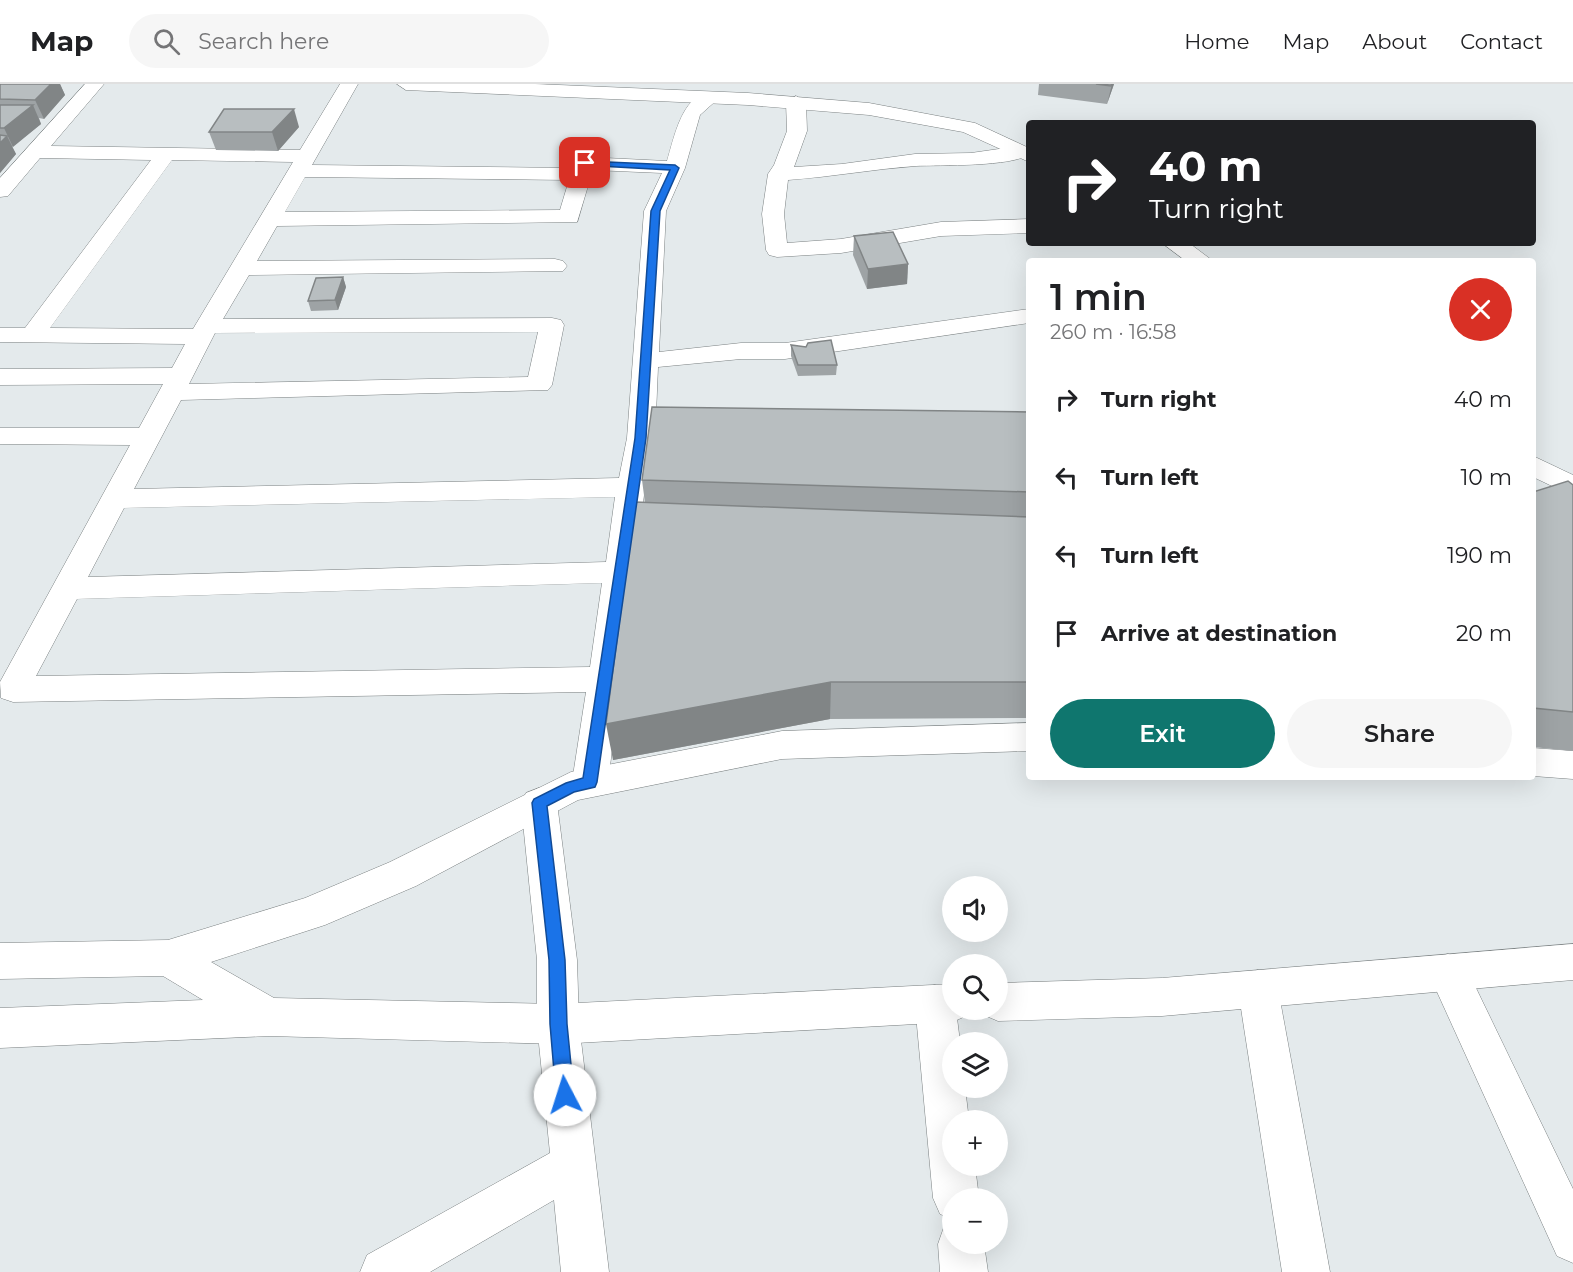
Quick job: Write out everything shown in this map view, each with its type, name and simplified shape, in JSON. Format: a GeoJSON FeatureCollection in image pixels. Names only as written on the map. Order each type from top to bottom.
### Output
{"type":"FeatureCollection","features":[{"type":"Feature","properties":{"kind":"street"},"geometry":{"type":"LineString","coordinates":[[0,191],[95,84]]}},
{"type":"Feature","properties":{"kind":"street"},"geometry":{"type":"LineString","coordinates":[[349,84],[204,332],[13,689],[604,679]]}},
{"type":"Feature","properties":{"kind":"street"},"geometry":{"type":"LineString","coordinates":[[406,84],[717,90]]}},
{"type":"Feature","properties":{"kind":"street"},"geometry":{"type":"LineString","coordinates":[[668,84],[717,90],[748,99],[869,109],[968,127],[1025,154]]}},
{"type":"Feature","properties":{"kind":"street"},"geometry":{"type":"LineString","coordinates":[[590,782],[620,572],[638,527],[632,487],[652,438],[646,361],[655,211],[675,168],[691,113],[717,90]]}},
{"type":"Feature","properties":{"kind":"street"},"geometry":{"type":"LineString","coordinates":[[796,102],[797,131],[784,167],[778,174],[773,214],[777,250],[841,246],[941,230],[1026,226]]}},
{"type":"Feature","properties":{"kind":"street"},"geometry":{"type":"LineString","coordinates":[[34,153],[166,154],[302,163],[582,174]]}},
{"type":"Feature","properties":{"kind":"street"},"geometry":{"type":"LineString","coordinates":[[32,335],[166,154]]}},
{"type":"Feature","properties":{"kind":"street"},"geometry":{"type":"LineString","coordinates":[[778,174],[842,170],[915,160],[971,159],[1025,154]]}},
{"type":"Feature","properties":{"kind":"street"},"geometry":{"type":"LineString","coordinates":[[270,219],[569,217],[585,163],[675,168]]}},
{"type":"Feature","properties":{"kind":"street"},"geometry":{"type":"LineString","coordinates":[[1178,246],[1197,258]]}},
{"type":"Feature","properties":{"kind":"street"},"geometry":{"type":"LineString","coordinates":[[241,268],[555,266]]}},
{"type":"Feature","properties":{"kind":"street"},"geometry":{"type":"LineString","coordinates":[[646,361],[741,351],[785,351],[1026,316]]}},
{"type":"Feature","properties":{"kind":"street"},"geometry":{"type":"LineString","coordinates":[[0,335],[552,325],[539,385],[176,384],[0,378]]}},
{"type":"Feature","properties":{"kind":"street"},"geometry":{"type":"LineString","coordinates":[[4,443],[148,437]]}},
{"type":"Feature","properties":{"kind":"street"},"geometry":{"type":"LineString","coordinates":[[1536,467],[1573,487]]}},
{"type":"Feature","properties":{"kind":"street"},"geometry":{"type":"LineString","coordinates":[[114,499],[632,487]]}},
{"type":"Feature","properties":{"kind":"street"},"geometry":{"type":"LineString","coordinates":[[67,588],[620,572]]}},
{"type":"Feature","properties":{"kind":"street"},"geometry":{"type":"LineString","coordinates":[[0,961],[168,958],[311,914],[403,874],[571,787],[590,782],[782,745],[1026,737]]}},
{"type":"Feature","properties":{"kind":"street"},"geometry":{"type":"LineString","coordinates":[[1536,762],[1573,765]]}},
{"type":"Feature","properties":{"kind":"street"},"geometry":{"type":"LineString","coordinates":[[539,803],[557,960],[558,1024],[585,1272]]}},
{"type":"Feature","properties":{"kind":"street"},"geometry":{"type":"LineString","coordinates":[[168,958],[269,1017]]}},
{"type":"Feature","properties":{"kind":"street"},"geometry":{"type":"LineString","coordinates":[[1008,1002],[1162,997],[1573,962]]}},
{"type":"Feature","properties":{"kind":"street"},"geometry":{"type":"LineString","coordinates":[[1448,972],[1573,1240]]}},
{"type":"Feature","properties":{"kind":"street"},"geometry":{"type":"LineString","coordinates":[[1258,989],[1306,1272]]}},
{"type":"Feature","properties":{"kind":"street"},"geometry":{"type":"LineString","coordinates":[[0,1028],[269,1017],[558,1024],[942,1004]]}},
{"type":"Feature","properties":{"kind":"street"},"geometry":{"type":"LineString","coordinates":[[945,1020],[955,1188]]}},
{"type":"Feature","properties":{"kind":"street"},"geometry":{"type":"LineString","coordinates":[[384,1272],[572,1165]]}},
{"type":"Feature","properties":{"kind":"street"},"geometry":{"type":"LineString","coordinates":[[962,1254],[963,1272]]}},
{"type":"Feature","properties":{"kind":"building"},"geometry":{"type":"Polygon","coordinates":[[[0,84],[51,84],[35,100],[0,99],[0,84]]]}},
{"type":"Feature","properties":{"kind":"building"},"geometry":{"type":"Polygon","coordinates":[[[0,105],[33,105],[4,128],[0,128],[0,105]]]}},
{"type":"Feature","properties":{"kind":"building"},"geometry":{"type":"Polygon","coordinates":[[[224,109],[294,109],[272,132],[209,132],[224,109]]]}},
{"type":"Feature","properties":{"kind":"building"},"geometry":{"type":"Polygon","coordinates":[[[0,135],[7,136],[0,143],[0,135]]]}},
{"type":"Feature","properties":{"kind":"building"},"geometry":{"type":"Polygon","coordinates":[[[893,232],[908,264],[868,269],[854,236],[893,232]]]}},
{"type":"Feature","properties":{"kind":"building"},"geometry":{"type":"Polygon","coordinates":[[[343,277],[335,300],[308,301],[316,278],[343,277]]]}},
{"type":"Feature","properties":{"kind":"building"},"geometry":{"type":"Polygon","coordinates":[[[831,340],[837,365],[798,365],[791,345],[806,347],[808,343],[831,340]]]}},
{"type":"Feature","properties":{"kind":"building"},"geometry":{"type":"Polygon","coordinates":[[[652,407],[1026,412],[1026,492],[642,480],[652,407]]]}},
{"type":"Feature","properties":{"kind":"building"},"geometry":{"type":"Polygon","coordinates":[[[1568,481],[1573,485],[1573,712],[1536,708],[1536,491],[1568,481]]]}},
{"type":"Feature","properties":{"kind":"building"},"geometry":{"type":"Polygon","coordinates":[[[635,502],[1026,517],[1026,682],[831,682],[606,724],[635,502]]]}},
{"type":"Feature","properties":{"kind":"route"},"geometry":{"type":"LineString","coordinates":[[565,1095],[558,1024],[557,960],[539,803],[571,787],[590,782],[641,438],[655,211],[675,168],[585,163]]}}]}
